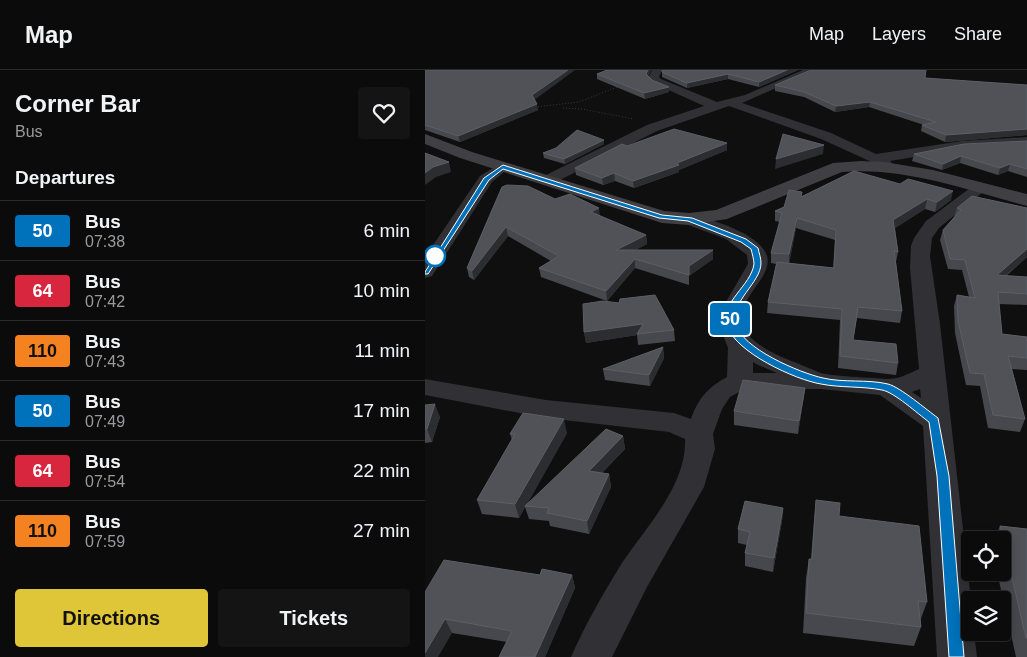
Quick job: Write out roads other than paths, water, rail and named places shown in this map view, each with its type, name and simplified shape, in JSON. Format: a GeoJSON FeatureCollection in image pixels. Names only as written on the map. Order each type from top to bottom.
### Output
{"type":"FeatureCollection","features":[{"type":"Feature","properties":{"kind":"main road"},"geometry":{"type":"LineString","coordinates":[[425,139],[503,167],[662,217],[689,219],[720,215],[839,167],[880,162],[1027,200]]}},
{"type":"Feature","properties":{"kind":"street"},"geometry":{"type":"LineString","coordinates":[[548,180],[652,128],[674,119],[749,96],[812,70]]}},
{"type":"Feature","properties":{"kind":"street"},"geometry":{"type":"LineString","coordinates":[[657,71],[653,78],[670,87],[826,136],[880,162],[962,145],[1027,141]]}},
{"type":"Feature","properties":{"kind":"street"},"geometry":{"type":"LineString","coordinates":[[425,272],[486,179],[503,167]]}},
{"type":"Feature","properties":{"kind":"street"},"geometry":{"type":"LineString","coordinates":[[957,657],[943,476],[934,420],[925,296],[918,253],[923,236],[931,227],[980,188]]}},
{"type":"Feature","properties":{"kind":"street"},"geometry":{"type":"LineString","coordinates":[[689,219],[744,241],[755,248],[758,264],[742,295],[733,306],[730,316],[732,327],[739,341],[740,380]]}},
{"type":"Feature","properties":{"kind":"street"},"geometry":{"type":"LineString","coordinates":[[739,341],[765,359],[821,381]]}},
{"type":"Feature","properties":{"kind":"street"},"geometry":{"type":"LineString","coordinates":[[591,657],[634,577],[678,507],[694,472],[702,444],[699,434],[709,407],[721,391],[740,380],[821,381],[887,387],[906,385],[932,373]]}},
{"type":"Feature","properties":{"kind":"street"},"geometry":{"type":"LineString","coordinates":[[425,387],[547,409],[674,423],[699,434]]}},
{"type":"Feature","properties":{"kind":"street"},"geometry":{"type":"LineString","coordinates":[[887,387],[934,420]]}}]}
